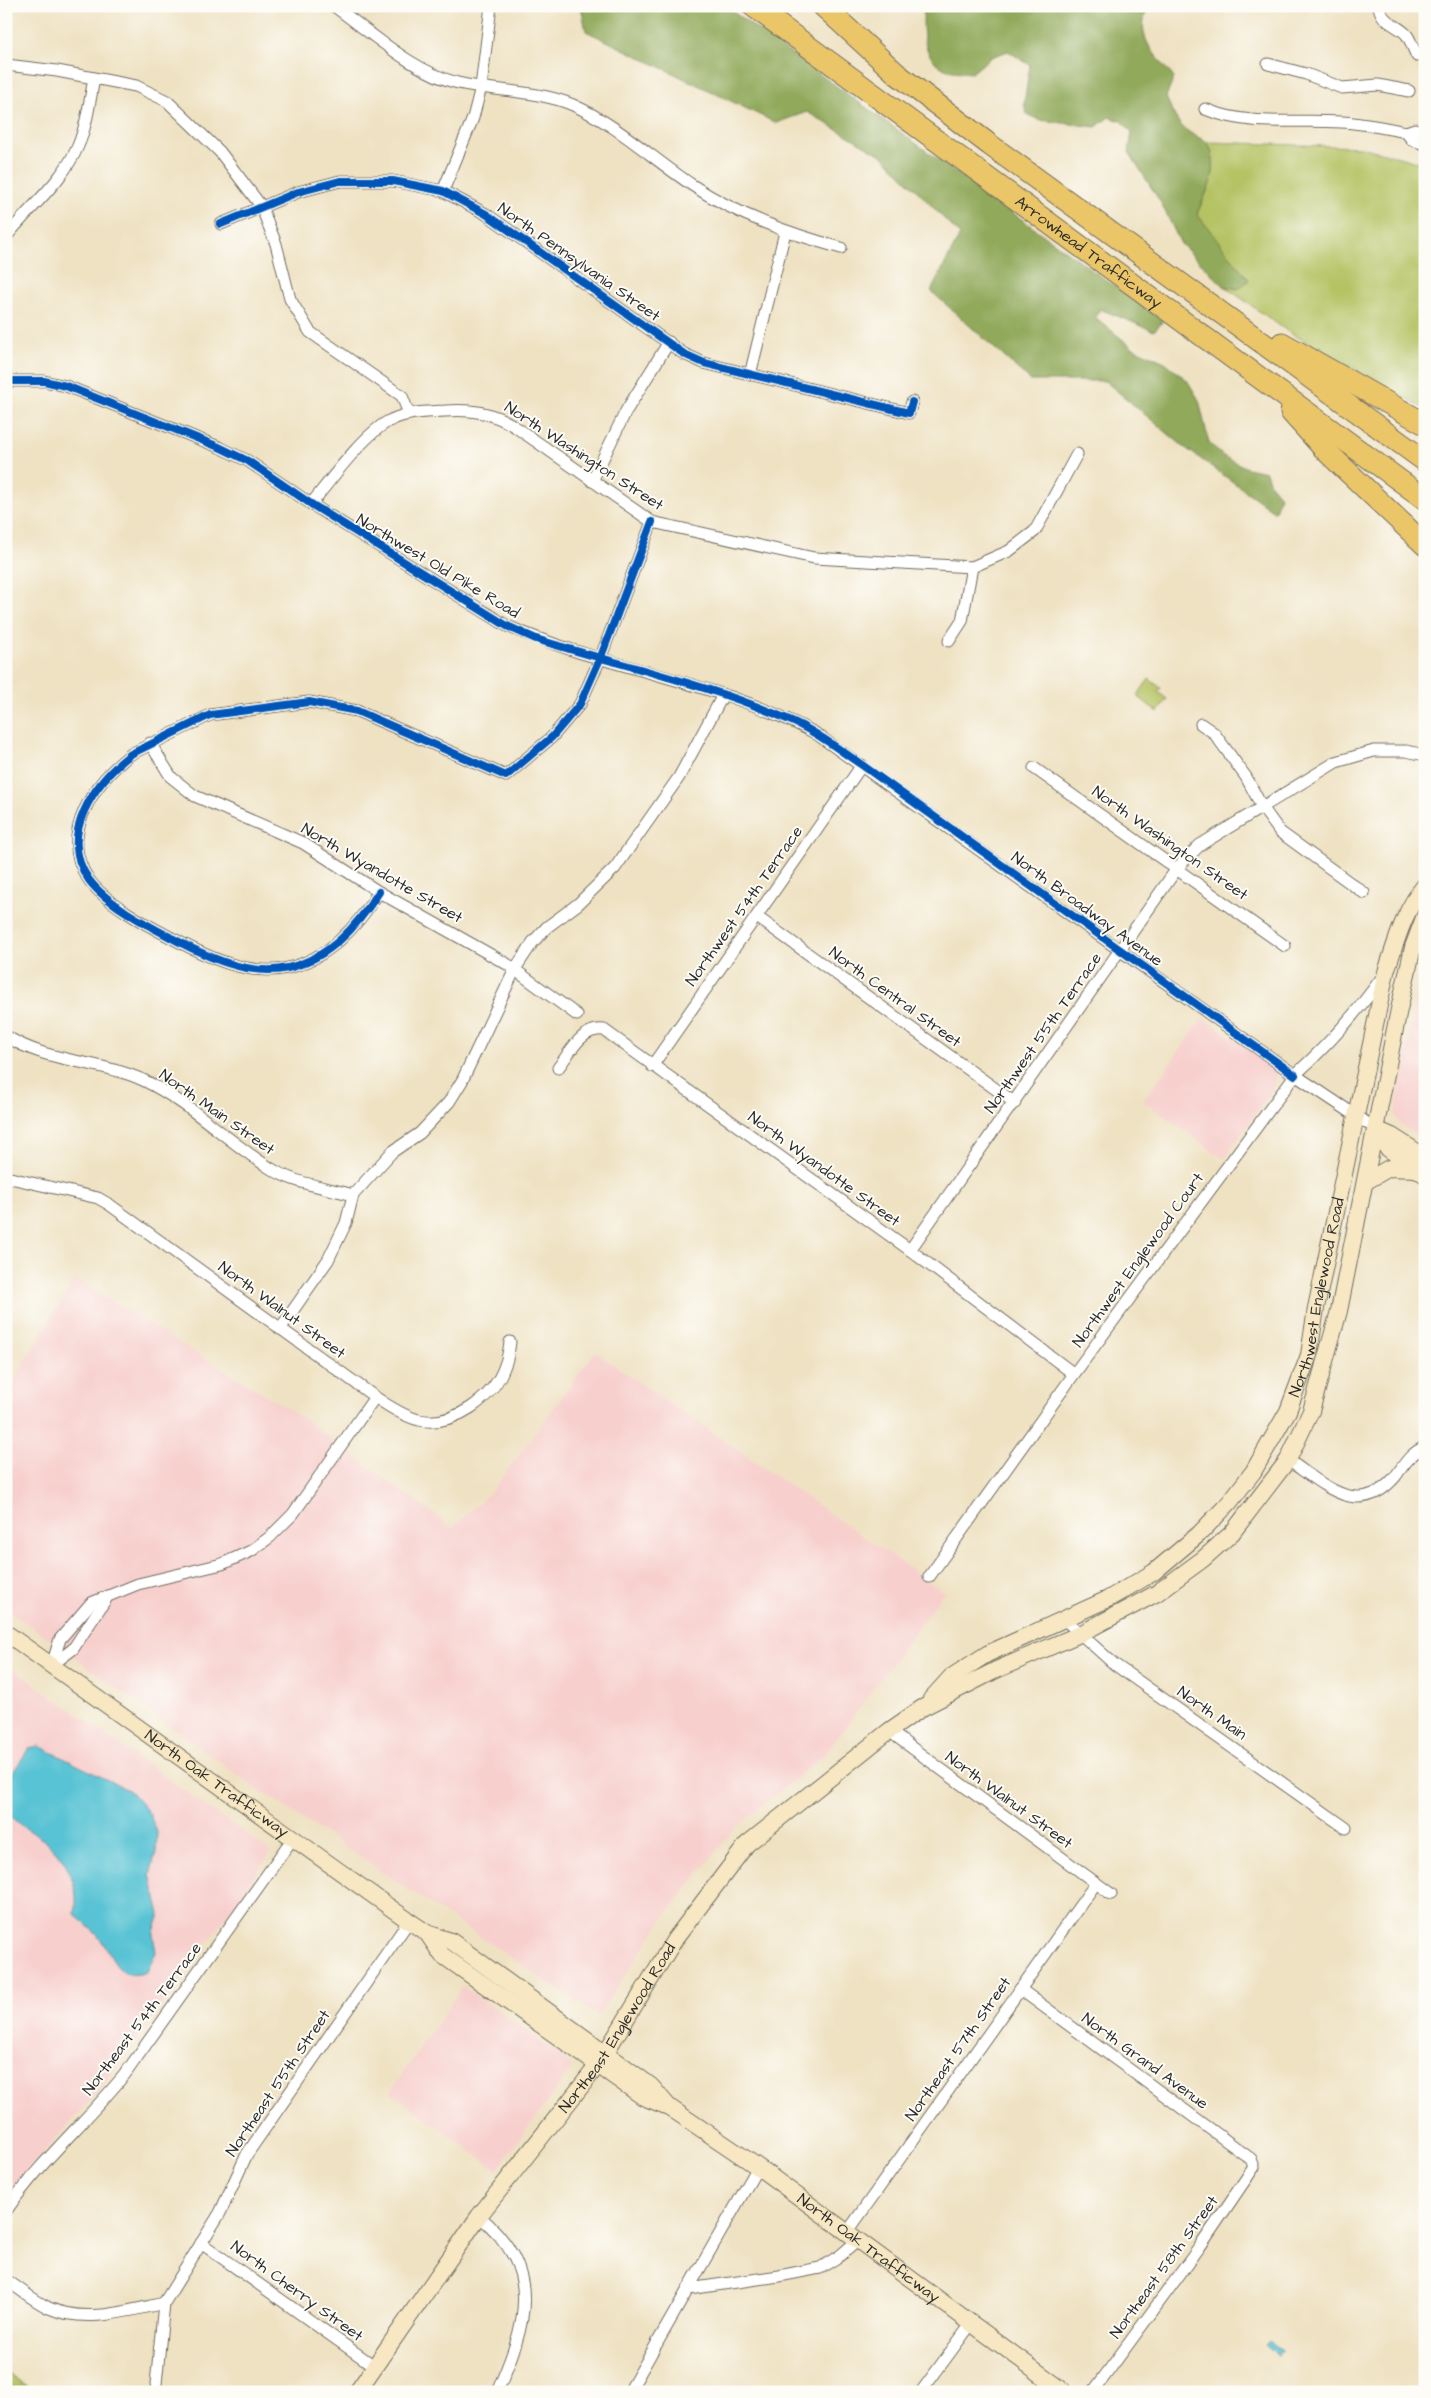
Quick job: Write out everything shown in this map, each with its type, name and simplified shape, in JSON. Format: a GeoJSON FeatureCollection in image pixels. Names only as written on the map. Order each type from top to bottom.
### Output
{"type":"FeatureCollection","features":[{"type":"Feature","properties":{"kind":"highway","name":"Arrowhead Trafficway"},"geometry":{"type":"LineString","coordinates":[[753,6],[1425,499]]}},
{"type":"Feature","properties":{"kind":"highway","name":"Arrowhead Trafficway"},"geometry":{"type":"LineString","coordinates":[[823,6],[912,86],[1425,462]]}},
{"type":"Feature","properties":{"kind":"highway"},"geometry":{"type":"LineString","coordinates":[[1243,327],[1292,348],[1425,424]]}},
{"type":"Feature","properties":{"kind":"highway"},"geometry":{"type":"LineString","coordinates":[[1261,378],[1326,451],[1425,545]]}},
{"type":"Feature","properties":{"kind":"main road","name":"Northwest Englewood Road"},"geometry":{"type":"LineString","coordinates":[[1065,1620],[1108,1599],[1154,1572],[1199,1534],[1229,1503],[1253,1472],[1288,1411],[1309,1355],[1316,1308],[1386,972],[1402,924],[1415,897],[1425,885]]}},
{"type":"Feature","properties":{"kind":"main road","name":"Northwest Englewood Road"},"geometry":{"type":"LineString","coordinates":[[1080,1634],[1157,1593],[1203,1559],[1232,1533],[1288,1460],[1311,1411],[1323,1376],[1339,1311],[1405,982],[1413,947],[1425,915]]}},
{"type":"Feature","properties":{"kind":"main road","name":"North Broadway Avenue"},"geometry":{"type":"LineString","coordinates":[[1376,1129],[1387,1148],[1422,1167]]}},
{"type":"Feature","properties":{"kind":"main road"},"geometry":{"type":"LineString","coordinates":[[1365,1182],[1389,1168],[1422,1167]]}},
{"type":"Feature","properties":{"kind":"main road","name":"Northeast Englewood Road"},"geometry":{"type":"LineString","coordinates":[[922,1708],[951,1677],[987,1654],[1065,1620]]}},
{"type":"Feature","properties":{"kind":"main road","name":"North Oak Trafficway"},"geometry":{"type":"LineString","coordinates":[[6,1633],[427,1933],[451,1941],[601,2059],[651,2086],[669,2107],[758,2167],[1059,2390]]}},
{"type":"Feature","properties":{"kind":"main road","name":"Northeast Englewood Road"},"geometry":{"type":"LineString","coordinates":[[356,2392],[479,2216],[601,2059],[675,1939],[748,1844],[889,1731],[922,1708],[996,1670],[1080,1634]]}},
{"type":"Feature","properties":{"kind":"street"},"geometry":{"type":"LineString","coordinates":[[334,6],[428,72],[458,83],[528,92],[574,106],[597,118],[715,199],[785,232],[841,248]]}},
{"type":"Feature","properties":{"kind":"street"},"geometry":{"type":"LineString","coordinates":[[443,191],[474,118],[481,87],[491,6]]}},
{"type":"Feature","properties":{"kind":"street"},"geometry":{"type":"LineString","coordinates":[[1379,6],[1380,13],[1387,21],[1405,34],[1417,56]]}},
{"type":"Feature","properties":{"kind":"street"},"geometry":{"type":"LineString","coordinates":[[6,64],[136,86],[167,101],[220,152],[261,206],[276,244],[290,299],[310,332],[402,396],[409,414]]}},
{"type":"Feature","properties":{"kind":"street"},"geometry":{"type":"LineString","coordinates":[[1268,64],[1306,74],[1342,88],[1378,85],[1409,92]]}},
{"type":"Feature","properties":{"kind":"street"},"geometry":{"type":"LineString","coordinates":[[6,237],[68,164],[78,146],[86,120],[94,78]]}},
{"type":"Feature","properties":{"kind":"street"},"geometry":{"type":"LineString","coordinates":[[1205,109],[1220,115],[1264,121],[1343,122],[1406,132],[1415,129],[1425,133]]}},
{"type":"Feature","properties":{"kind":"street"},"geometry":{"type":"LineString","coordinates":[[1406,132],[1412,140],[1425,144]]}},
{"type":"Feature","properties":{"kind":"street","name":"North Pennsylvania Street"},"geometry":{"type":"LineString","coordinates":[[221,224],[261,206],[340,181],[393,181],[443,191],[486,214],[684,354],[704,363],[909,413],[912,402]]}},
{"type":"Feature","properties":{"kind":"street"},"geometry":{"type":"LineString","coordinates":[[750,375],[785,232]]}},
{"type":"Feature","properties":{"kind":"street"},"geometry":{"type":"LineString","coordinates":[[592,481],[626,411],[669,342]]}},
{"type":"Feature","properties":{"kind":"street","name":"Northwest Old Pike Road"},"geometry":{"type":"LineString","coordinates":[[6,381],[44,382],[66,386],[201,440],[248,461],[311,504],[507,626],[536,639],[723,694],[788,719],[815,733],[862,765]]}},
{"type":"Feature","properties":{"kind":"street","name":"North Washington Street"},"geometry":{"type":"LineString","coordinates":[[311,504],[368,438],[388,421],[409,414],[472,410],[497,417],[514,426],[652,522],[814,558],[972,567],[1010,551],[1035,531],[1077,454]]}},
{"type":"Feature","properties":{"kind":"street"},"geometry":{"type":"LineString","coordinates":[[379,892],[357,925],[326,951],[305,962],[274,970],[258,971],[214,957],[182,943],[127,911],[89,880],[79,861],[76,834],[82,814],[104,778],[125,758],[150,743],[210,715],[283,704],[315,702],[357,710],[506,776],[567,721],[580,704],[600,659],[652,522]]}},
{"type":"Feature","properties":{"kind":"street"},"geometry":{"type":"LineString","coordinates":[[950,640],[962,621],[972,567]]}},
{"type":"Feature","properties":{"kind":"street"},"geometry":{"type":"LineString","coordinates":[[280,1329],[328,1260],[346,1223],[353,1194],[392,1152],[420,1133],[449,1102],[462,1081],[515,969],[533,942],[547,927],[578,904],[614,868],[679,777],[723,694]]}},
{"type":"Feature","properties":{"kind":"street"},"geometry":{"type":"LineString","coordinates":[[1200,724],[1214,733],[1246,777],[1262,807],[1280,832],[1364,893]]}},
{"type":"Feature","properties":{"kind":"street","name":"North Wyandotte Street"},"geometry":{"type":"LineString","coordinates":[[150,743],[172,777],[195,796],[303,843],[379,892],[515,969],[577,1015]]}},
{"type":"Feature","properties":{"kind":"street","name":"Northwest 55th Terrace"},"geometry":{"type":"LineString","coordinates":[[910,1250],[1015,1103],[1178,868],[1200,844],[1336,762],[1358,754],[1390,750],[1425,755]]}},
{"type":"Feature","properties":{"kind":"street","name":"Northwest 54th Terrace"},"geometry":{"type":"LineString","coordinates":[[652,1066],[862,765]]}},
{"type":"Feature","properties":{"kind":"street","name":"North Broadway Avenue"},"geometry":{"type":"LineString","coordinates":[[862,765],[1295,1075],[1376,1129]]}},
{"type":"Feature","properties":{"kind":"street","name":"North Washington Street"},"geometry":{"type":"LineString","coordinates":[[1034,768],[1286,946]]}},
{"type":"Feature","properties":{"kind":"street","name":"North Central Street"},"geometry":{"type":"LineString","coordinates":[[757,917],[1015,1103]]}},
{"type":"Feature","properties":{"kind":"street","name":"Northwest Englewood Court"},"geometry":{"type":"LineString","coordinates":[[930,1577],[1074,1374],[1295,1075],[1325,1047],[1363,1004],[1386,972]]}},
{"type":"Feature","properties":{"kind":"street","name":"North Wyandotte Street"},"geometry":{"type":"LineString","coordinates":[[558,1068],[581,1037],[598,1030],[604,1030],[910,1250],[1074,1374]]}},
{"type":"Feature","properties":{"kind":"street","name":"North Main Street"},"geometry":{"type":"LineString","coordinates":[[6,1036],[38,1051],[118,1071],[143,1080],[171,1097],[270,1168],[300,1182],[353,1194]]}},
{"type":"Feature","properties":{"kind":"street","name":"North Walnut Street"},"geometry":{"type":"LineString","coordinates":[[6,1177],[98,1198],[374,1397],[396,1410],[420,1420],[439,1420],[458,1415],[480,1401],[495,1384],[505,1366],[510,1342]]}},
{"type":"Feature","properties":{"kind":"street"},"geometry":{"type":"LineString","coordinates":[[52,1665],[60,1639],[91,1603],[106,1599],[138,1584],[222,1564],[251,1551],[270,1537],[293,1514],[374,1397]]}},
{"type":"Feature","properties":{"kind":"street"},"geometry":{"type":"LineString","coordinates":[[1288,1460],[1337,1493],[1357,1498],[1375,1495],[1384,1489],[1411,1455],[1425,1447]]}},
{"type":"Feature","properties":{"kind":"street"},"geometry":{"type":"LineString","coordinates":[[52,1665],[73,1649],[106,1599]]}},
{"type":"Feature","properties":{"kind":"street","name":"North Main"},"geometry":{"type":"LineString","coordinates":[[1065,1620],[1114,1664],[1346,1828]]}},
{"type":"Feature","properties":{"kind":"street","name":"North Walnut Street"},"geometry":{"type":"LineString","coordinates":[[889,1731],[1111,1894]]}},
{"type":"Feature","properties":{"kind":"street","name":"Northeast 54th Terrace"},"geometry":{"type":"LineString","coordinates":[[6,2211],[44,2163],[102,2102],[125,2074],[293,1838]]}},
{"type":"Feature","properties":{"kind":"street","name":"Northeast 57th Street"},"geometry":{"type":"LineString","coordinates":[[689,2289],[780,2276],[820,2268],[841,2255],[1020,1989],[1096,1883]]}},
{"type":"Feature","properties":{"kind":"street","name":"Northeast 55th Street"},"geometry":{"type":"LineString","coordinates":[[156,2384],[164,2303],[220,2213],[247,2154],[410,1921]]}},
{"type":"Feature","properties":{"kind":"street","name":"North Grand Avenue"},"geometry":{"type":"LineString","coordinates":[[1020,1989],[1251,2158]]}},
{"type":"Feature","properties":{"kind":"street","name":"Northeast 58th Street"},"geometry":{"type":"LineString","coordinates":[[1094,2392],[1199,2248],[1254,2167],[1251,2158]]}},
{"type":"Feature","properties":{"kind":"street"},"geometry":{"type":"LineString","coordinates":[[629,2392],[758,2167]]}},
{"type":"Feature","properties":{"kind":"street"},"geometry":{"type":"LineString","coordinates":[[479,2216],[503,2239],[516,2260],[522,2294],[524,2316],[520,2336],[497,2392]]}},
{"type":"Feature","properties":{"kind":"street","name":"North Cherry Street"},"geometry":{"type":"LineString","coordinates":[[201,2242],[374,2366]]}},
{"type":"Feature","properties":{"kind":"street"},"geometry":{"type":"LineString","coordinates":[[6,2280],[47,2307],[77,2316],[92,2316],[164,2303]]}},
{"type":"Feature","properties":{"kind":"street"},"geometry":{"type":"LineString","coordinates":[[921,2392],[971,2324]]}},
{"type":"Feature","properties":{"kind":"shaded area"},"geometry":{"type":"Polygon","coordinates":[[[1425,967],[1425,1142],[1400,1124],[1395,1114],[1420,980],[1425,967]]]}},
{"type":"Feature","properties":{"kind":"shaded area"},"geometry":{"type":"Polygon","coordinates":[[[1203,1018],[1275,1068],[1277,1073],[1274,1088],[1224,1159],[1143,1101],[1203,1018]]]}},
{"type":"Feature","properties":{"kind":"shaded area"},"geometry":{"type":"Polygon","coordinates":[[[75,1279],[303,1418],[452,1528],[493,1490],[595,1352],[944,1592],[826,1753],[735,1828],[667,1913],[598,2016],[246,1781],[6,1608],[6,1393],[75,1279]]]}},
{"type":"Feature","properties":{"kind":"shaded area"},"geometry":{"type":"Polygon","coordinates":[[[6,1664],[271,1852],[214,1934],[97,2093],[21,2177],[6,2198],[6,1664]]]}},
{"type":"Feature","properties":{"kind":"shaded area"},"geometry":{"type":"Polygon","coordinates":[[[463,1986],[562,2056],[572,2068],[497,2170],[390,2092],[463,1986]]]}},
{"type":"Feature","properties":{"kind":"green space"},"geometry":{"type":"Polygon","coordinates":[[[581,6],[725,6],[1163,321],[1154,331],[1100,309],[1095,317],[1133,348],[1165,362],[1187,380],[1199,400],[1209,443],[1223,456],[1247,468],[1266,472],[1270,484],[1280,496],[1275,512],[1184,447],[1105,381],[1031,381],[931,291],[960,235],[883,156],[807,112],[776,123],[586,31],[581,6]]]}},
{"type":"Feature","properties":{"kind":"green space"},"geometry":{"type":"Polygon","coordinates":[[[924,6],[1148,6],[1143,28],[1145,37],[1154,53],[1174,78],[1166,97],[1181,125],[1208,142],[1212,153],[1212,179],[1197,214],[1249,280],[1238,289],[1224,286],[1181,244],[1161,203],[1129,152],[1132,132],[1121,121],[1109,117],[1096,127],[1039,120],[1027,114],[1024,104],[1030,65],[1008,51],[991,57],[972,73],[945,69],[937,64],[927,50],[923,32],[924,6]]]}},
{"type":"Feature","properties":{"kind":"green space"},"geometry":{"type":"Polygon","coordinates":[[[1208,142],[1361,147],[1425,164],[1425,409],[1290,333],[1224,286],[1238,289],[1197,214],[1212,179],[1213,162],[1208,142]]]}},
{"type":"Feature","properties":{"kind":"green space"},"geometry":{"type":"Polygon","coordinates":[[[1149,679],[1161,688],[1158,692],[1167,699],[1158,712],[1137,696],[1149,679]]]}},
{"type":"Feature","properties":{"kind":"green space"},"geometry":{"type":"Polygon","coordinates":[[[6,2373],[34,2392],[6,2392],[6,2373]]]}},
{"type":"Feature","properties":{"kind":"water"},"geometry":{"type":"Polygon","coordinates":[[[39,1746],[130,1791],[149,1813],[157,1832],[156,1852],[150,1874],[160,1914],[153,1935],[156,1952],[147,1972],[128,1974],[116,1965],[98,1936],[75,1914],[76,1903],[73,1881],[63,1861],[48,1844],[17,1822],[6,1810],[8,1780],[29,1748],[39,1746]]]}},
{"type":"Feature","properties":{"kind":"water"},"geometry":{"type":"Polygon","coordinates":[[[1269,2341],[1282,2352],[1278,2356],[1265,2345],[1269,2341]]]}},
{"type":"Feature","properties":{"kind":"cycle path"},"geometry":{"type":"LineString","coordinates":[[221,224],[298,192],[340,181],[393,181],[443,191],[486,214],[684,354],[704,363],[909,413],[912,402]]}},
{"type":"Feature","properties":{"kind":"cycle path"},"geometry":{"type":"LineString","coordinates":[[6,381],[44,381],[66,386],[219,447],[248,461],[311,504],[507,626],[536,639],[726,695],[807,729],[862,765],[1295,1075]]}},
{"type":"Feature","properties":{"kind":"cycle path"},"geometry":{"type":"LineString","coordinates":[[379,892],[352,928],[317,957],[288,968],[258,970],[242,967],[212,958],[183,944],[138,919],[105,897],[89,880],[80,863],[77,845],[78,828],[84,811],[93,795],[104,780],[131,754],[210,715],[309,702],[357,711],[506,776],[552,737],[580,704],[600,659],[652,522]]}}]}
